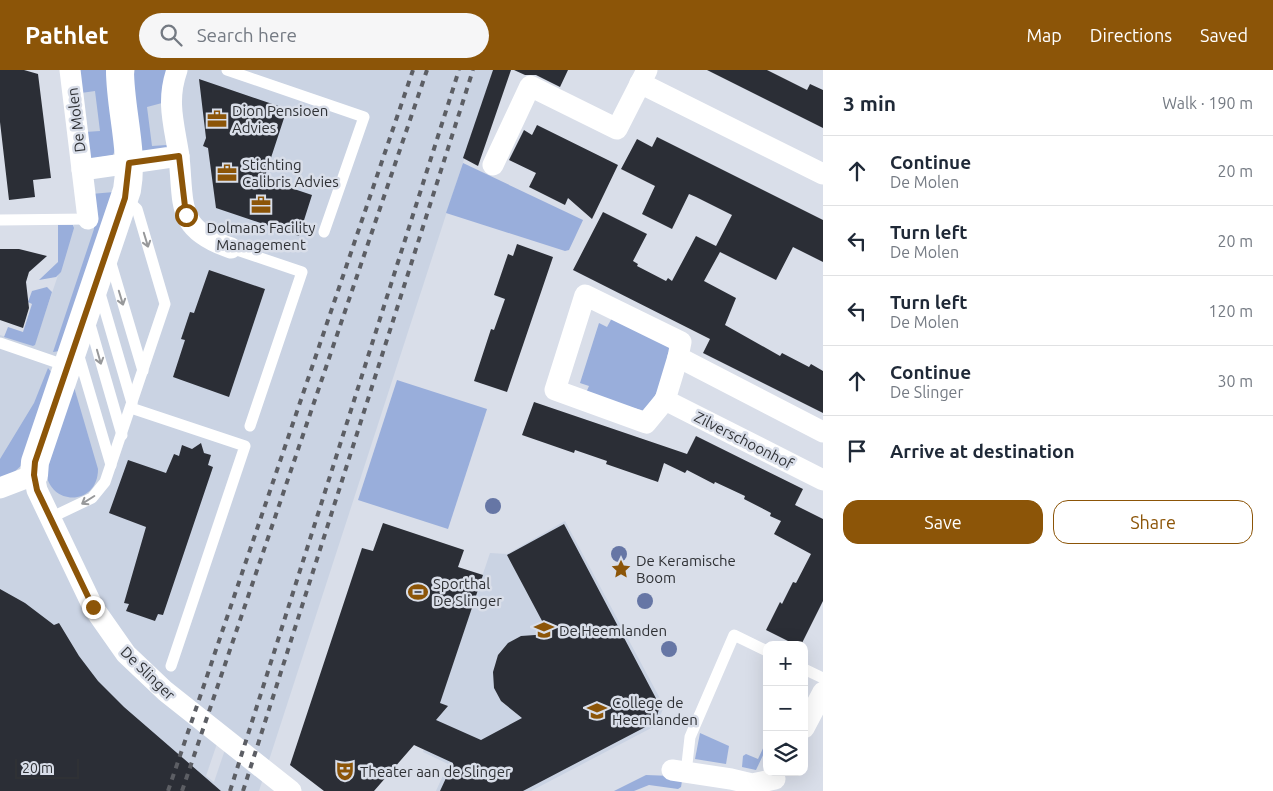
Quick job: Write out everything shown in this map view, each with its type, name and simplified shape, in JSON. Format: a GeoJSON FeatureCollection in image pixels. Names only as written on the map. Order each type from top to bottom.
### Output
{"type":"FeatureCollection","features":[{"type":"Feature","properties":{"kind":"street","name":"De Molen"},"geometry":{"type":"LineString","coordinates":[[70,70],[88,219]]}},
{"type":"Feature","properties":{"kind":"street"},"geometry":{"type":"LineString","coordinates":[[50,518],[37,490],[34,475],[35,462],[125,198],[129,163],[121,97],[120,70]]}},
{"type":"Feature","properties":{"kind":"street"},"geometry":{"type":"LineString","coordinates":[[177,70],[171,88],[170,104],[188,220],[205,238],[231,248]]}},
{"type":"Feature","properties":{"kind":"street"},"geometry":{"type":"LineString","coordinates":[[493,165],[530,86],[617,129],[644,76],[823,174]]}},
{"type":"Feature","properties":{"kind":"street","name":"De Molen"},"geometry":{"type":"LineString","coordinates":[[82,170],[179,156]]}},
{"type":"Feature","properties":{"kind":"street"},"geometry":{"type":"LineString","coordinates":[[586,296],[681,342],[678,357],[665,400],[646,423],[555,390],[586,296]]}},
{"type":"Feature","properties":{"kind":"street"},"geometry":{"type":"LineString","coordinates":[[678,357],[823,432]]}},
{"type":"Feature","properties":{"kind":"street","name":"Zilverschoonhof"},"geometry":{"type":"LineString","coordinates":[[665,400],[823,480]]}},
{"type":"Feature","properties":{"kind":"street"},"geometry":{"type":"LineString","coordinates":[[0,488],[34,475]]}},
{"type":"Feature","properties":{"kind":"street","name":"De Slinger"},"geometry":{"type":"LineString","coordinates":[[50,518],[93,607],[126,654],[165,691],[291,791]]}},
{"type":"Feature","properties":{"kind":"street"},"geometry":{"type":"LineString","coordinates":[[808,720],[823,692]]}},
{"type":"Feature","properties":{"kind":"street"},"geometry":{"type":"LineString","coordinates":[[679,771],[752,784],[776,781]]}},
{"type":"Feature","properties":{"kind":"lane"},"geometry":{"type":"LineString","coordinates":[[227,70],[364,117],[324,232]]}},
{"type":"Feature","properties":{"kind":"lane"},"geometry":{"type":"LineString","coordinates":[[50,518],[92,498],[105,482],[112,466],[165,304],[137,209],[125,198]]}},
{"type":"Feature","properties":{"kind":"lane"},"geometry":{"type":"LineString","coordinates":[[0,220],[88,219]]}},
{"type":"Feature","properties":{"kind":"lane"},"geometry":{"type":"LineString","coordinates":[[231,248],[302,272],[250,426]]}},
{"type":"Feature","properties":{"kind":"lane"},"geometry":{"type":"LineString","coordinates":[[107,251],[143,371]]}},
{"type":"Feature","properties":{"kind":"lane"},"geometry":{"type":"LineString","coordinates":[[97,281],[131,405]]}},
{"type":"Feature","properties":{"kind":"lane"},"geometry":{"type":"LineString","coordinates":[[86,312],[122,435]]}},
{"type":"Feature","properties":{"kind":"lane"},"geometry":{"type":"LineString","coordinates":[[0,344],[71,355],[112,466]]}},
{"type":"Feature","properties":{"kind":"lane"},"geometry":{"type":"LineString","coordinates":[[131,405],[245,446],[171,666]]}},
{"type":"Feature","properties":{"kind":"lane"},"geometry":{"type":"LineString","coordinates":[[679,771],[690,736],[734,635],[763,649]]}},
{"type":"Feature","properties":{"kind":"lane"},"geometry":{"type":"LineString","coordinates":[[808,671],[823,678]]}},
{"type":"Feature","properties":{"kind":"shaded area"},"geometry":{"type":"Polygon","coordinates":[[[64,70],[493,70],[259,791],[0,791],[0,335],[34,346],[72,234],[80,200],[64,70]],[[223,726],[206,776],[214,782],[231,732],[223,726]]]}},
{"type":"Feature","properties":{"kind":"shaded area"},"geometry":{"type":"Polygon","coordinates":[[[77,70],[106,70],[115,150],[113,155],[89,159],[85,132],[100,131],[95,91],[81,93],[77,70]]]}},
{"type":"Feature","properties":{"kind":"shaded area"},"geometry":{"type":"Polygon","coordinates":[[[135,70],[169,70],[162,103],[147,107],[152,146],[167,145],[168,150],[140,151],[133,79],[135,70]]]}},
{"type":"Feature","properties":{"kind":"shaded area"},"geometry":{"type":"Polygon","coordinates":[[[463,163],[583,220],[569,250],[565,251],[446,213],[463,163]]]}},
{"type":"Feature","properties":{"kind":"shaded area"},"geometry":{"type":"Polygon","coordinates":[[[114,192],[60,351],[53,352],[94,229],[91,194],[114,192]]]}},
{"type":"Feature","properties":{"kind":"shaded area"},"geometry":{"type":"Polygon","coordinates":[[[58,225],[73,225],[74,228],[61,272],[56,277],[39,280],[58,262],[58,225]]]}},
{"type":"Feature","properties":{"kind":"shaded area"},"geometry":{"type":"Polygon","coordinates":[[[47,287],[52,292],[35,345],[4,337],[8,327],[23,332],[32,304],[28,302],[32,291],[47,287]]]}},
{"type":"Feature","properties":{"kind":"shaded area"},"geometry":{"type":"Polygon","coordinates":[[[612,318],[668,346],[671,352],[666,376],[645,411],[585,395],[589,386],[580,383],[599,323],[607,327],[612,318]]]}},
{"type":"Feature","properties":{"kind":"shaded area"},"geometry":{"type":"Polygon","coordinates":[[[48,368],[52,373],[24,463],[12,474],[0,479],[0,459],[34,403],[48,368]]]}},
{"type":"Feature","properties":{"kind":"shaded area"},"geometry":{"type":"Polygon","coordinates":[[[397,380],[487,409],[448,529],[358,500],[397,380]]]}},
{"type":"Feature","properties":{"kind":"shaded area"},"geometry":{"type":"Polygon","coordinates":[[[74,387],[98,469],[96,481],[90,490],[74,498],[56,492],[49,483],[46,472],[74,387]]]}},
{"type":"Feature","properties":{"kind":"shaded area","name":"De Heemlanden"},"geometry":{"type":"Polygon","coordinates":[[[565,521],[664,706],[657,725],[531,791],[436,791],[448,764],[423,752],[490,553],[507,554],[565,521]]]}},
{"type":"Feature","properties":{"kind":"shaded area"},"geometry":{"type":"Polygon","coordinates":[[[700,733],[729,746],[726,764],[695,759],[700,733]]]}},
{"type":"Feature","properties":{"kind":"shaded area"},"geometry":{"type":"Polygon","coordinates":[[[763,748],[763,755],[756,770],[742,767],[743,756],[746,754],[758,759],[763,748]]]}},
{"type":"Feature","properties":{"kind":"shaded area"},"geometry":{"type":"Polygon","coordinates":[[[646,775],[672,776],[682,781],[681,787],[678,789],[649,785],[634,791],[614,791],[646,775]]]}},
{"type":"Feature","properties":{"kind":"building"},"geometry":{"type":"Polygon","coordinates":[[[0,70],[24,70],[38,74],[51,178],[33,180],[35,197],[9,200],[0,122],[0,70]]]}},
{"type":"Feature","properties":{"kind":"building"},"geometry":{"type":"Polygon","coordinates":[[[493,70],[511,70],[478,166],[463,158],[493,70]]]}},
{"type":"Feature","properties":{"kind":"building"},"geometry":{"type":"Polygon","coordinates":[[[514,70],[568,70],[560,87],[536,75],[525,75],[514,70]]]}},
{"type":"Feature","properties":{"kind":"building"},"geometry":{"type":"Polygon","coordinates":[[[707,70],[767,70],[807,90],[810,84],[823,90],[823,128],[707,70]]]}},
{"type":"Feature","properties":{"kind":"building"},"geometry":{"type":"Polygon","coordinates":[[[199,79],[287,109],[264,179],[312,195],[299,236],[216,208],[208,148],[203,146],[206,138],[199,79]]]}},
{"type":"Feature","properties":{"kind":"building"},"geometry":{"type":"Polygon","coordinates":[[[537,125],[618,165],[592,219],[568,198],[565,205],[529,187],[536,173],[509,160],[524,130],[532,135],[537,125]]]}},
{"type":"Feature","properties":{"kind":"building"},"geometry":{"type":"Polygon","coordinates":[[[657,137],[823,220],[823,262],[793,247],[776,280],[720,252],[704,281],[736,298],[725,325],[780,356],[782,353],[809,367],[811,364],[823,371],[823,413],[703,353],[710,339],[573,270],[603,212],[647,234],[633,261],[638,264],[637,266],[666,281],[668,278],[672,281],[696,236],[716,246],[732,215],[696,197],[689,194],[672,229],[642,214],[655,186],[621,169],[637,139],[652,147],[657,137]]]}},
{"type":"Feature","properties":{"kind":"building"},"geometry":{"type":"Polygon","coordinates":[[[517,244],[553,257],[507,392],[474,381],[491,329],[494,330],[505,299],[494,295],[508,254],[513,256],[517,244]]]}},
{"type":"Feature","properties":{"kind":"building"},"geometry":{"type":"Polygon","coordinates":[[[0,249],[19,249],[47,256],[29,272],[26,282],[29,308],[23,328],[0,320],[0,249]]]}},
{"type":"Feature","properties":{"kind":"building"},"geometry":{"type":"Polygon","coordinates":[[[209,270],[265,289],[229,397],[173,377],[185,340],[181,339],[190,312],[194,313],[209,270]]]}},
{"type":"Feature","properties":{"kind":"building"},"geometry":{"type":"Polygon","coordinates":[[[534,402],[687,454],[696,436],[803,489],[795,505],[823,519],[823,601],[803,641],[788,641],[766,630],[780,602],[782,604],[793,582],[796,583],[811,554],[774,534],[781,521],[770,516],[771,513],[744,499],[745,496],[715,482],[714,484],[687,470],[685,473],[664,463],[658,482],[606,464],[607,461],[575,450],[574,453],[522,435],[534,402]]]}},
{"type":"Feature","properties":{"kind":"building"},"geometry":{"type":"Polygon","coordinates":[[[201,443],[204,453],[211,455],[208,465],[213,467],[163,615],[158,614],[155,621],[126,611],[129,604],[124,603],[146,527],[109,513],[128,460],[166,473],[174,454],[179,456],[182,445],[192,449],[201,443]]]}},
{"type":"Feature","properties":{"kind":"building"},"geometry":{"type":"Polygon","coordinates":[[[383,523],[464,550],[458,567],[483,575],[440,703],[448,706],[436,720],[481,740],[522,718],[501,701],[494,688],[493,672],[498,655],[508,643],[521,636],[549,634],[507,555],[564,524],[660,706],[655,722],[523,791],[440,791],[453,763],[414,745],[374,791],[324,791],[290,765],[362,548],[373,551],[383,523]]]}},
{"type":"Feature","properties":{"kind":"building"},"geometry":{"type":"Polygon","coordinates":[[[0,589],[25,603],[54,625],[59,623],[79,656],[98,681],[124,707],[221,791],[0,791],[0,589]]]}},
{"type":"Feature","properties":{"kind":"railway"},"geometry":{"type":"LineString","coordinates":[[168,791],[413,70]]}},
{"type":"Feature","properties":{"kind":"railway"},"geometry":{"type":"LineString","coordinates":[[182,791],[427,70]]}},
{"type":"Feature","properties":{"kind":"railway"},"geometry":{"type":"LineString","coordinates":[[230,791],[459,70]]}},
{"type":"Feature","properties":{"kind":"railway"},"geometry":{"type":"LineString","coordinates":[[243,791],[473,70]]}},
{"type":"Feature","properties":{"kind":"place","name":"Dion Pensioen Advies"},"geometry":{"type":"Point","coordinates":[217,119]}},
{"type":"Feature","properties":{"kind":"place","name":"Stichting Calibris Advies"},"geometry":{"type":"Point","coordinates":[227,173]}},
{"type":"Feature","properties":{"kind":"place","name":"Dolmans Facility Management"},"geometry":{"type":"Point","coordinates":[261,205]}},
{"type":"Feature","properties":{"kind":"place","name":"De Keramische Boom"},"geometry":{"type":"Point","coordinates":[621,569]}},
{"type":"Feature","properties":{"kind":"place","name":"Sporthal De Slinger"},"geometry":{"type":"Point","coordinates":[418,592]}},
{"type":"Feature","properties":{"kind":"place","name":"De Heemlanden"},"geometry":{"type":"Point","coordinates":[544,630]}},
{"type":"Feature","properties":{"kind":"place","name":"College de Heemlanden"},"geometry":{"type":"Point","coordinates":[597,711]}},
{"type":"Feature","properties":{"kind":"place","name":"Theater aan de Slinger"},"geometry":{"type":"Point","coordinates":[345,771]}},
{"type":"Feature","properties":{"kind":"route"},"geometry":{"type":"LineString","coordinates":[[93,607],[37,490],[34,475],[35,462],[125,198],[129,182],[129,163],[179,156],[186,215]]}}]}
